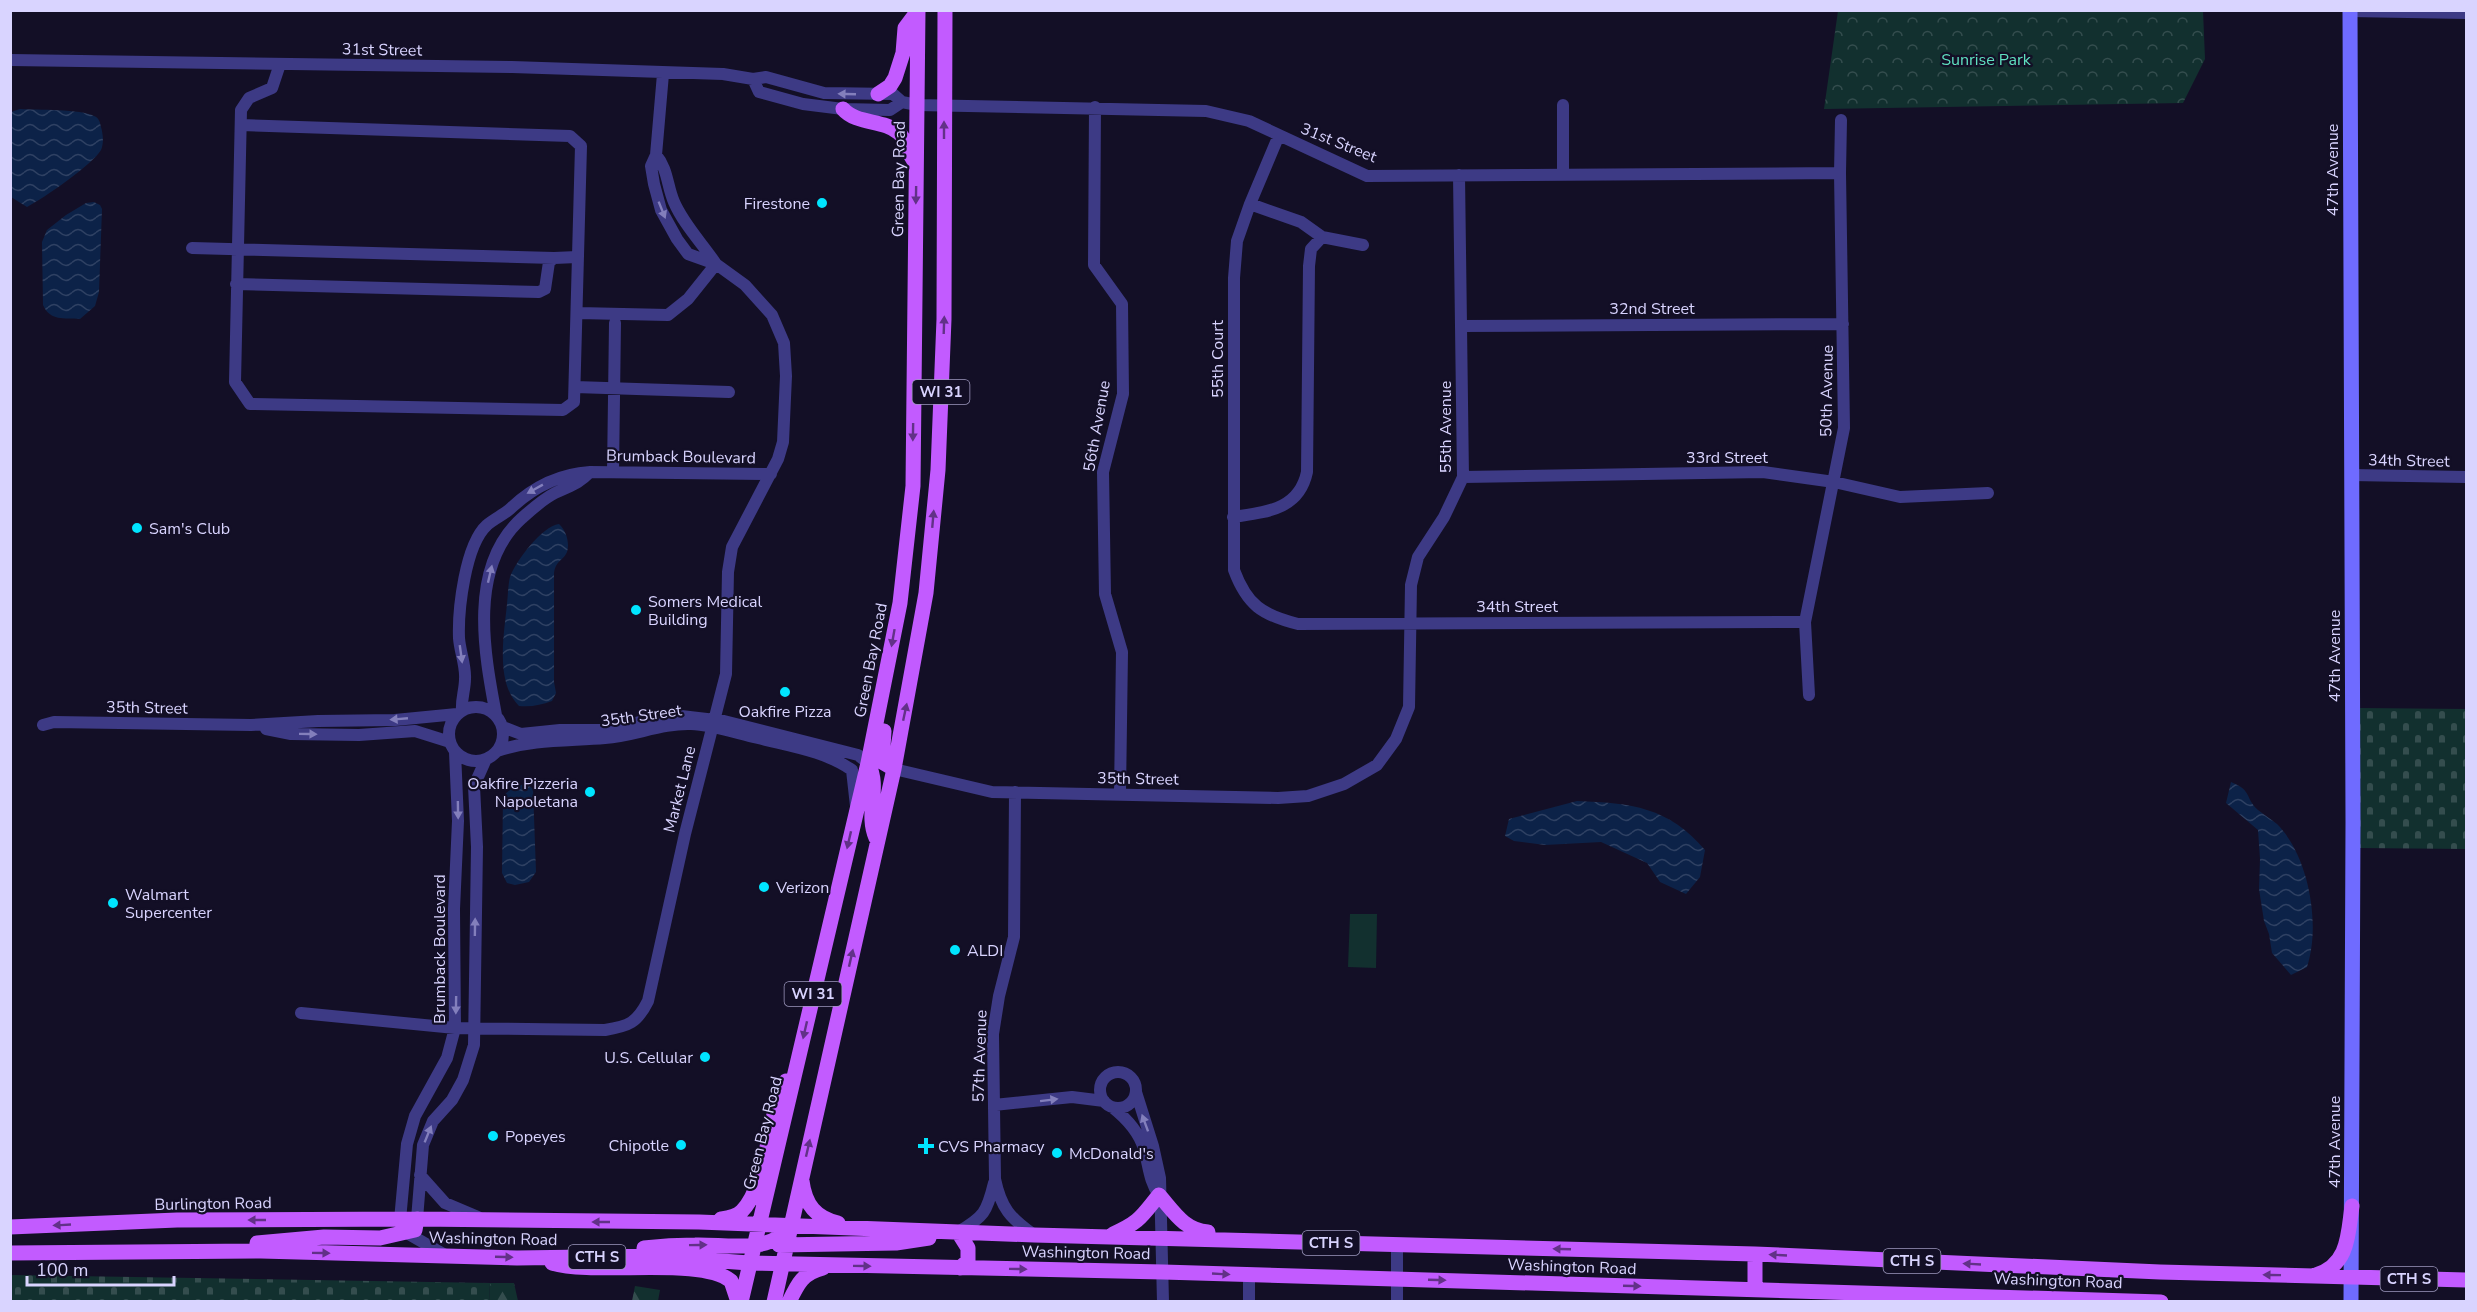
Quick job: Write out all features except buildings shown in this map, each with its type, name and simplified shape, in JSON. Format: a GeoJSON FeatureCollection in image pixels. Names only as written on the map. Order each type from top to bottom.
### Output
{"type":"FeatureCollection","features":[{"type":"Feature","properties":{"kind":"main road","name":"WI 31"},"geometry":{"type":"LineString","coordinates":[[774,1302],[894,770],[926,593],[938,470],[944,319],[945,10]]}},
{"type":"Feature","properties":{"kind":"main road"},"geometry":{"type":"LineString","coordinates":[[878,94],[890,86],[895,78],[903,53],[905,28],[918,11]]}},
{"type":"Feature","properties":{"kind":"main road","name":"Green Bay Road"},"geometry":{"type":"LineString","coordinates":[[740,1302],[868,763],[900,603],[913,486],[916,164],[910,104],[918,11]]}},
{"type":"Feature","properties":{"kind":"main road"},"geometry":{"type":"LineString","coordinates":[[843,109],[850,116],[899,133],[905,140],[908,155],[916,164]]}},
{"type":"Feature","properties":{"kind":"main road"},"geometry":{"type":"LineString","coordinates":[[880,708],[884,728],[882,760],[885,766],[894,770]]}},
{"type":"Feature","properties":{"kind":"main road"},"geometry":{"type":"LineString","coordinates":[[868,763],[874,779],[871,820],[877,840]]}},
{"type":"Feature","properties":{"kind":"main road"},"geometry":{"type":"LineString","coordinates":[[699,1222],[736,1216],[751,1199],[756,1189],[777,1101],[797,1063]]}},
{"type":"Feature","properties":{"kind":"main road"},"geometry":{"type":"LineString","coordinates":[[802,1176],[810,1206],[821,1218],[837,1223],[919,1231]]}},
{"type":"Feature","properties":{"kind":"main road"},"geometry":{"type":"LineString","coordinates":[[1111,1236],[1137,1223],[1159,1195],[1180,1221],[1197,1231],[1237,1234],[1264,1241]]}},
{"type":"Feature","properties":{"kind":"main road"},"geometry":{"type":"LineString","coordinates":[[2311,1276],[2328,1270],[2338,1262],[2347,1239],[2352,1206]]}},
{"type":"Feature","properties":{"kind":"main road"},"geometry":{"type":"LineString","coordinates":[[201,1252],[242,1244],[324,1237],[380,1238],[403,1227],[415,1230],[417,1219]]}},
{"type":"Feature","properties":{"kind":"main road","name":"Washington Road"},"geometry":{"type":"LineString","coordinates":[[417,1219],[699,1222],[1034,1235],[1755,1254],[2160,1272],[2466,1280]]}},
{"type":"Feature","properties":{"kind":"main road","name":"Burlington Road"},"geometry":{"type":"LineString","coordinates":[[10,1227],[177,1220],[403,1227]]}},
{"type":"Feature","properties":{"kind":"main road"},"geometry":{"type":"LineString","coordinates":[[535,1258],[693,1245],[753,1246],[782,1236],[791,1226]]}},
{"type":"Feature","properties":{"kind":"main road"},"geometry":{"type":"LineString","coordinates":[[749,1263],[770,1248],[787,1244],[896,1243],[958,1232],[968,1248],[968,1261],[960,1268]]}},
{"type":"Feature","properties":{"kind":"main road","name":"Washington Road"},"geometry":{"type":"LineString","coordinates":[[10,1253],[261,1251],[535,1258],[654,1256],[749,1263],[838,1266],[1163,1272],[2161,1302]]}},
{"type":"Feature","properties":{"kind":"main road"},"geometry":{"type":"LineString","coordinates":[[1755,1254],[1755,1289]]}},
{"type":"Feature","properties":{"kind":"main road"},"geometry":{"type":"LineString","coordinates":[[535,1258],[577,1268],[691,1269],[716,1273],[731,1281],[740,1302]]}},
{"type":"Feature","properties":{"kind":"main road"},"geometry":{"type":"LineString","coordinates":[[789,1302],[798,1283],[806,1274],[838,1266]]}},
{"type":"Feature","properties":{"kind":"street"},"geometry":{"type":"LineString","coordinates":[[2350,11],[2466,13]]}},
{"type":"Feature","properties":{"kind":"street","name":"47th Avenue"},"geometry":{"type":"LineString","coordinates":[[2350,11],[2353,822],[2351,1302]]}},
{"type":"Feature","properties":{"kind":"street","name":"31st Street"},"geometry":{"type":"LineString","coordinates":[[10,60],[512,67],[663,74],[723,74],[753,79],[766,77],[824,93],[893,94],[910,104]]}},
{"type":"Feature","properties":{"kind":"street"},"geometry":{"type":"LineString","coordinates":[[241,125],[570,136],[581,146],[574,402],[563,410],[250,404],[235,382],[241,110],[249,98],[272,88],[280,64]]}},
{"type":"Feature","properties":{"kind":"street","name":"Market Lane"},"geometry":{"type":"LineString","coordinates":[[301,1013],[455,1028],[605,1030],[625,1027],[640,1017],[648,1001],[685,834],[726,674],[728,572],[732,547],[778,459],[783,442],[786,376],[784,343],[772,315],[745,285],[716,264],[686,225],[673,201],[664,165],[656,155],[663,74]]}},
{"type":"Feature","properties":{"kind":"street","name":"31st Street"},"geometry":{"type":"LineString","coordinates":[[753,79],[759,92],[803,104],[843,109],[890,110],[910,104],[1206,111],[1249,121],[1368,176],[1840,173]]}},
{"type":"Feature","properties":{"kind":"street"},"geometry":{"type":"LineString","coordinates":[[1563,105],[1563,175]]}},
{"type":"Feature","properties":{"kind":"street","name":"56th Avenue"},"geometry":{"type":"LineString","coordinates":[[1095,107],[1094,265],[1122,304],[1123,394],[1103,472],[1105,594],[1122,652],[1120,793]]}},
{"type":"Feature","properties":{"kind":"street","name":"50th Avenue"},"geometry":{"type":"LineString","coordinates":[[1809,695],[1805,622],[1844,428],[1841,120]]}},
{"type":"Feature","properties":{"kind":"street","name":"55th Court"},"geometry":{"type":"LineString","coordinates":[[1242,590],[1234,570],[1233,517],[1234,278],[1237,241],[1279,135]]}},
{"type":"Feature","properties":{"kind":"street","name":"55th Avenue"},"geometry":{"type":"LineString","coordinates":[[1377,765],[1396,739],[1409,707],[1411,585],[1418,557],[1444,517],[1463,477],[1459,175]]}},
{"type":"Feature","properties":{"kind":"street"},"geometry":{"type":"LineString","coordinates":[[1250,204],[1301,222],[1322,237],[1363,245]]}},
{"type":"Feature","properties":{"kind":"street"},"geometry":{"type":"LineString","coordinates":[[1233,517],[1288,504],[1305,484],[1309,391],[1309,266],[1311,249],[1322,237]]}},
{"type":"Feature","properties":{"kind":"street"},"geometry":{"type":"LineString","coordinates":[[192,248],[577,257]]}},
{"type":"Feature","properties":{"kind":"street"},"geometry":{"type":"LineString","coordinates":[[236,284],[539,292],[545,289],[549,262],[554,258]]}},
{"type":"Feature","properties":{"kind":"street"},"geometry":{"type":"LineString","coordinates":[[578,313],[668,315],[687,299],[716,264]]}},
{"type":"Feature","properties":{"kind":"street"},"geometry":{"type":"LineString","coordinates":[[613,472],[615,323]]}},
{"type":"Feature","properties":{"kind":"street","name":"32nd Street"},"geometry":{"type":"LineString","coordinates":[[1461,326],[1844,324]]}},
{"type":"Feature","properties":{"kind":"street"},"geometry":{"type":"LineString","coordinates":[[575,387],[729,392]]}},
{"type":"Feature","properties":{"kind":"street","name":"Brumback Boulevard"},"geometry":{"type":"LineString","coordinates":[[459,712],[465,679],[459,638],[463,589],[472,551],[486,526],[505,513],[525,494],[567,474],[590,471],[771,474]]}},
{"type":"Feature","properties":{"kind":"street","name":"Brumback Boulevard"},"geometry":{"type":"LineString","coordinates":[[496,715],[486,662],[485,638],[488,582],[494,558],[502,539],[519,520],[554,493],[577,484],[590,471]]}},
{"type":"Feature","properties":{"kind":"street","name":"33rd Street"},"geometry":{"type":"LineString","coordinates":[[1463,477],[1763,472],[1834,482],[1900,497],[1988,493]]}},
{"type":"Feature","properties":{"kind":"street","name":"34th Street"},"geometry":{"type":"LineString","coordinates":[[2351,475],[2466,477]]}},
{"type":"Feature","properties":{"kind":"street","name":"34th Street"},"geometry":{"type":"LineString","coordinates":[[1242,590],[1253,605],[1276,618],[1298,624],[1805,622]]}},
{"type":"Feature","properties":{"kind":"street"},"geometry":{"type":"LineString","coordinates":[[417,1219],[423,1145],[433,1121],[452,1100],[468,1070],[474,1046],[477,847],[474,786],[486,759],[502,744],[503,727],[496,715],[480,707],[459,712],[449,727],[453,747],[470,760],[486,759]]}},
{"type":"Feature","properties":{"kind":"street","name":"35th Street"},"geometry":{"type":"LineString","coordinates":[[43,725],[54,722],[250,725],[395,720],[459,712]]}},
{"type":"Feature","properties":{"kind":"street","name":"35th Street"},"geometry":{"type":"LineString","coordinates":[[503,727],[521,734],[560,730],[608,730],[659,717],[681,716],[858,755],[868,763]]}},
{"type":"Feature","properties":{"kind":"street","name":"35th Street"},"geometry":{"type":"LineString","coordinates":[[497,751],[517,744],[609,738],[669,726],[714,723],[841,762],[852,770],[856,808]]}},
{"type":"Feature","properties":{"kind":"street","name":"35th Street"},"geometry":{"type":"LineString","coordinates":[[250,725],[291,734],[359,735],[415,731],[453,747]]}},
{"type":"Feature","properties":{"kind":"street","name":"Brumback Boulevard"},"geometry":{"type":"LineString","coordinates":[[403,1227],[407,1144],[415,1116],[447,1058],[455,1028],[454,909],[458,781],[453,747]]}},
{"type":"Feature","properties":{"kind":"street","name":"35th Street"},"geometry":{"type":"LineString","coordinates":[[894,770],[992,792],[1278,798],[1308,796],[1344,784],[1377,765]]}},
{"type":"Feature","properties":{"kind":"street","name":"57th Avenue"},"geometry":{"type":"LineString","coordinates":[[958,1232],[983,1215],[988,1206],[994,1179],[994,1018],[1014,937],[1015,792]]}},
{"type":"Feature","properties":{"kind":"street"},"geometry":{"type":"LineString","coordinates":[[1072,1097],[1102,1081],[1110,1073],[1121,1072],[1134,1081],[1157,1159],[1160,1178],[1163,1302]]}},
{"type":"Feature","properties":{"kind":"street"},"geometry":{"type":"LineString","coordinates":[[1102,1081],[1100,1092],[1108,1104],[1126,1118],[1139,1138],[1144,1149],[1152,1186],[1159,1195]]}},
{"type":"Feature","properties":{"kind":"street"},"geometry":{"type":"LineString","coordinates":[[994,1105],[1072,1097],[1108,1104],[1128,1105],[1136,1092]]}},
{"type":"Feature","properties":{"kind":"street"},"geometry":{"type":"LineString","coordinates":[[420,1175],[445,1203],[488,1221]]}},
{"type":"Feature","properties":{"kind":"street","name":"57th Avenue"},"geometry":{"type":"LineString","coordinates":[[994,1179],[999,1200],[1013,1220],[1034,1235]]}},
{"type":"Feature","properties":{"kind":"street"},"geometry":{"type":"LineString","coordinates":[[403,1227],[445,1255]]}},
{"type":"Feature","properties":{"kind":"street"},"geometry":{"type":"LineString","coordinates":[[1397,1245],[1397,1302]]}},
{"type":"Feature","properties":{"kind":"street"},"geometry":{"type":"LineString","coordinates":[[1249,1276],[1249,1302]]}},
{"type":"Feature","properties":{"kind":"green space","name":"Sunrise Park"},"geometry":{"type":"Polygon","coordinates":[[[1838,11],[2203,11],[2205,59],[2183,103],[1824,109],[1838,11]]]}},
{"type":"Feature","properties":{"kind":"green space"},"geometry":{"type":"Polygon","coordinates":[[[2358,708],[2466,709],[2466,849],[2359,848],[2358,708]]]}},
{"type":"Feature","properties":{"kind":"green space"},"geometry":{"type":"Polygon","coordinates":[[[1350,914],[1377,914],[1376,968],[1348,967],[1350,914]]]}},
{"type":"Feature","properties":{"kind":"green space"},"geometry":{"type":"Polygon","coordinates":[[[11,1275],[490,1283],[489,1302],[11,1302],[11,1275]]]}},
{"type":"Feature","properties":{"kind":"green space"},"geometry":{"type":"Polygon","coordinates":[[[490,1283],[514,1283],[518,1301],[489,1302],[490,1283]]]}},
{"type":"Feature","properties":{"kind":"green space"},"geometry":{"type":"Polygon","coordinates":[[[635,1286],[660,1290],[658,1301],[632,1301],[635,1286]]]}},
{"type":"Feature","properties":{"kind":"water"},"geometry":{"type":"Polygon","coordinates":[[[20,109],[88,114],[98,119],[103,136],[101,150],[88,164],[56,189],[27,207],[11,197],[11,112],[20,109]]]}},
{"type":"Feature","properties":{"kind":"water"},"geometry":{"type":"Polygon","coordinates":[[[94,202],[102,209],[99,292],[95,306],[80,319],[54,316],[49,314],[43,305],[42,242],[47,230],[66,215],[86,203],[94,202]]]}},
{"type":"Feature","properties":{"kind":"water"},"geometry":{"type":"Polygon","coordinates":[[[559,524],[565,533],[568,545],[567,552],[556,566],[554,573],[554,682],[556,693],[552,701],[519,706],[511,696],[507,684],[503,658],[510,577],[530,545],[545,531],[559,524]]]}},
{"type":"Feature","properties":{"kind":"water"},"geometry":{"type":"Polygon","coordinates":[[[2231,782],[2243,788],[2260,812],[2277,824],[2297,854],[2304,872],[2312,912],[2311,950],[2307,967],[2291,975],[2272,953],[2259,889],[2258,830],[2226,803],[2231,782]]]}},
{"type":"Feature","properties":{"kind":"water"},"geometry":{"type":"Polygon","coordinates":[[[527,784],[533,789],[536,872],[529,882],[515,885],[507,883],[502,873],[503,797],[514,788],[527,784]]]}},
{"type":"Feature","properties":{"kind":"water"},"geometry":{"type":"Polygon","coordinates":[[[1577,801],[1632,806],[1663,816],[1677,824],[1705,850],[1700,877],[1686,894],[1660,882],[1647,863],[1601,842],[1545,845],[1514,841],[1505,836],[1509,819],[1577,801]]]}},
{"type":"Feature","properties":{"kind":"place","name":"Firestone"},"geometry":{"type":"Point","coordinates":[822,203]}},
{"type":"Feature","properties":{"kind":"place","name":"Sam's Club"},"geometry":{"type":"Point","coordinates":[137,528]}},
{"type":"Feature","properties":{"kind":"place","name":"Somers Medical Building"},"geometry":{"type":"Point","coordinates":[636,610]}},
{"type":"Feature","properties":{"kind":"place","name":"Oakfire Pizza"},"geometry":{"type":"Point","coordinates":[785,692]}},
{"type":"Feature","properties":{"kind":"place","name":"Oakfire Pizzeria Napoletana"},"geometry":{"type":"Point","coordinates":[590,792]}},
{"type":"Feature","properties":{"kind":"place","name":"Verizon"},"geometry":{"type":"Point","coordinates":[764,887]}},
{"type":"Feature","properties":{"kind":"place","name":"Walmart Supercenter"},"geometry":{"type":"Point","coordinates":[113,903]}},
{"type":"Feature","properties":{"kind":"place","name":"ALDI"},"geometry":{"type":"Point","coordinates":[955,950]}},
{"type":"Feature","properties":{"kind":"place","name":"U.S. Cellular"},"geometry":{"type":"Point","coordinates":[705,1057]}},
{"type":"Feature","properties":{"kind":"place","name":"Popeyes"},"geometry":{"type":"Point","coordinates":[493,1136]}},
{"type":"Feature","properties":{"kind":"place","name":"Chipotle"},"geometry":{"type":"Point","coordinates":[681,1145]}},
{"type":"Feature","properties":{"kind":"place","name":"CVS Pharmacy"},"geometry":{"type":"Point","coordinates":[926,1146]}},
{"type":"Feature","properties":{"kind":"place","name":"McDonald's"},"geometry":{"type":"Point","coordinates":[1057,1153]}}]}
